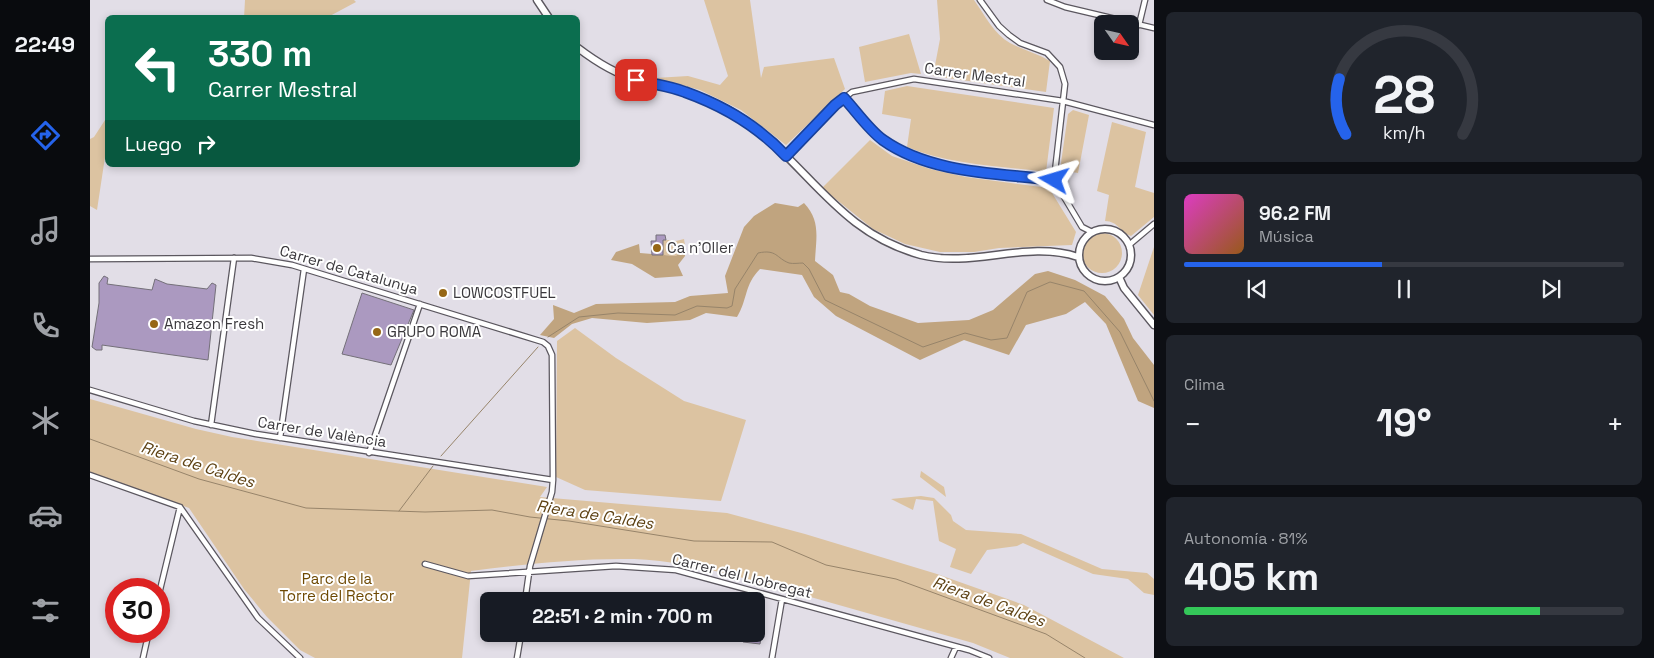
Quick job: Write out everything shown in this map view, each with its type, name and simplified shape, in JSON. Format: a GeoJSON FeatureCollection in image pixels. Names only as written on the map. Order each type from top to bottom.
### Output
{"type":"FeatureCollection","features":[{"type":"Feature","properties":{"kind":"main road"},"geometry":{"type":"LineString","coordinates":[[537,0],[547,15]]}},
{"type":"Feature","properties":{"kind":"main road"},"geometry":{"type":"LineString","coordinates":[[580,50],[591,58],[636,80],[684,91],[742,118],[775,144],[847,217],[873,236],[895,246],[922,255],[953,260],[1045,251],[1065,252],[1078,257]]}},
{"type":"Feature","properties":{"kind":"main road"},"geometry":{"type":"LineString","coordinates":[[1105,229],[1112,230],[1120,234],[1129,246],[1129,263],[1119,277],[1105,281],[1095,280],[1088,275],[1080,264],[1078,257],[1082,243],[1092,232],[1105,229]]}},
{"type":"Feature","properties":{"kind":"main road"},"geometry":{"type":"LineString","coordinates":[[1119,277],[1124,288],[1154,325]]}},
{"type":"Feature","properties":{"kind":"street"},"geometry":{"type":"LineString","coordinates":[[980,0],[1008,35],[1020,42],[1043,50],[1056,62],[1064,78],[1054,180],[1082,227],[1092,232]]}},
{"type":"Feature","properties":{"kind":"street"},"geometry":{"type":"LineString","coordinates":[[1047,0],[1065,7],[1098,15]]}},
{"type":"Feature","properties":{"kind":"street"},"geometry":{"type":"LineString","coordinates":[[1145,0],[1139,25],[1154,28]]}},
{"type":"Feature","properties":{"kind":"street","name":"Carrer Mestral"},"geometry":{"type":"LineString","coordinates":[[786,156],[835,105],[852,92],[914,79],[1063,101],[1154,125]]}},
{"type":"Feature","properties":{"kind":"street"},"geometry":{"type":"LineString","coordinates":[[844,98],[882,139],[906,154],[952,168],[1054,180]]}},
{"type":"Feature","properties":{"kind":"street"},"geometry":{"type":"LineString","coordinates":[[1129,246],[1154,224]]}},
{"type":"Feature","properties":{"kind":"street"},"geometry":{"type":"LineString","coordinates":[[211,425],[234,258]]}},
{"type":"Feature","properties":{"kind":"street","name":"Carrer de Catalunya"},"geometry":{"type":"LineString","coordinates":[[90,259],[257,259],[304,269],[538,339],[548,346],[552,355],[553,480]]}},
{"type":"Feature","properties":{"kind":"street"},"geometry":{"type":"LineString","coordinates":[[280,438],[304,269]]}},
{"type":"Feature","properties":{"kind":"street"},"geometry":{"type":"LineString","coordinates":[[370,452],[420,304]]}},
{"type":"Feature","properties":{"kind":"street","name":"Carrer de València"},"geometry":{"type":"LineString","coordinates":[[90,390],[211,425],[280,438],[553,480]]}},
{"type":"Feature","properties":{"kind":"street"},"geometry":{"type":"LineString","coordinates":[[90,475],[180,508],[258,618],[300,658]]}},
{"type":"Feature","properties":{"kind":"street"},"geometry":{"type":"LineString","coordinates":[[526,592],[537,540],[552,492],[553,480]]}},
{"type":"Feature","properties":{"kind":"street"},"geometry":{"type":"LineString","coordinates":[[163,578],[180,508]]}},
{"type":"Feature","properties":{"kind":"street","name":"Carrer del Llobregat"},"geometry":{"type":"LineString","coordinates":[[425,564],[468,576],[530,570],[616,566],[676,570],[956,647],[989,658]]}},
{"type":"Feature","properties":{"kind":"street"},"geometry":{"type":"LineString","coordinates":[[772,658],[782,599]]}},
{"type":"Feature","properties":{"kind":"street"},"geometry":{"type":"LineString","coordinates":[[517,658],[520,642]]}},
{"type":"Feature","properties":{"kind":"street"},"geometry":{"type":"LineString","coordinates":[[143,658],[147,643]]}},
{"type":"Feature","properties":{"kind":"street"},"geometry":{"type":"LineString","coordinates":[[952,658],[956,647]]}},
{"type":"Feature","properties":{"kind":"green space"},"geometry":{"type":"Polygon","coordinates":[[[245,0],[354,0],[356,2],[332,15],[244,15],[245,0]]]}},
{"type":"Feature","properties":{"kind":"green space"},"geometry":{"type":"Polygon","coordinates":[[[704,0],[750,0],[761,78],[764,67],[834,58],[845,89],[786,145],[741,110],[700,90],[655,78],[688,76],[720,85],[728,76],[704,0]]]}},
{"type":"Feature","properties":{"kind":"green space"},"geometry":{"type":"Polygon","coordinates":[[[937,0],[974,0],[1004,39],[1050,61],[1046,92],[933,76],[940,39],[937,0]]]}},
{"type":"Feature","properties":{"kind":"green space"},"geometry":{"type":"Polygon","coordinates":[[[909,34],[921,74],[911,73],[865,82],[859,47],[909,34]]]}},
{"type":"Feature","properties":{"kind":"green space"},"geometry":{"type":"Polygon","coordinates":[[[907,86],[1054,108],[1046,172],[941,158],[907,147],[911,119],[882,114],[885,91],[907,86]]]}},
{"type":"Feature","properties":{"kind":"green space"},"geometry":{"type":"Polygon","coordinates":[[[1073,110],[1089,115],[1078,173],[1060,170],[1068,114],[1073,110]]]}},
{"type":"Feature","properties":{"kind":"green space"},"geometry":{"type":"Polygon","coordinates":[[[105,120],[105,157],[97,210],[90,206],[90,139],[94,137],[105,120]]]}},
{"type":"Feature","properties":{"kind":"green space"},"geometry":{"type":"Polygon","coordinates":[[[1112,122],[1146,132],[1135,187],[1154,193],[1154,217],[1131,236],[1113,223],[1105,221],[1109,195],[1097,191],[1112,122]]]}},
{"type":"Feature","properties":{"kind":"green space"},"geometry":{"type":"Polygon","coordinates":[[[870,140],[892,156],[930,169],[966,177],[1049,188],[1076,232],[1072,245],[999,248],[974,252],[940,252],[905,244],[873,229],[822,188],[870,140]]]}},
{"type":"Feature","properties":{"kind":"green space"},"geometry":{"type":"Polygon","coordinates":[[[1106,233],[1113,236],[1119,242],[1122,253],[1121,261],[1113,270],[1106,273],[1098,273],[1091,270],[1083,261],[1082,249],[1085,242],[1094,234],[1106,233]]]}},
{"type":"Feature","properties":{"kind":"green space"},"geometry":{"type":"Polygon","coordinates":[[[684,239],[685,245],[676,256],[663,255],[663,240],[671,240],[672,242],[684,239]]]}},
{"type":"Feature","properties":{"kind":"green space"},"geometry":{"type":"Polygon","coordinates":[[[1154,247],[1154,315],[1138,295],[1154,247]]]}},
{"type":"Feature","properties":{"kind":"green space"},"geometry":{"type":"Polygon","coordinates":[[[575,328],[616,358],[684,401],[746,420],[721,501],[585,490],[556,477],[557,341],[575,328]]]}},
{"type":"Feature","properties":{"kind":"green space","name":"Parc de la Torre del Rector"},"geometry":{"type":"Polygon","coordinates":[[[90,399],[196,429],[232,437],[547,487],[540,497],[727,513],[805,534],[937,574],[1024,605],[1124,658],[1010,658],[973,643],[736,576],[673,563],[634,559],[593,559],[471,571],[462,658],[315,658],[300,650],[267,617],[244,589],[189,508],[90,473],[90,399]]]}},
{"type":"Feature","properties":{"kind":"green space"},"geometry":{"type":"Polygon","coordinates":[[[921,471],[944,487],[946,497],[920,477],[921,471]]]}},
{"type":"Feature","properties":{"kind":"green space"},"geometry":{"type":"Polygon","coordinates":[[[921,496],[934,498],[951,515],[953,521],[966,530],[1021,534],[1102,569],[1147,573],[1154,579],[1154,595],[1144,593],[1128,579],[1093,574],[1023,543],[1017,546],[987,550],[971,574],[950,567],[956,549],[939,541],[933,501],[916,499],[913,510],[891,499],[921,496]]]}},
{"type":"Feature","properties":{"kind":"shaded area"},"geometry":{"type":"Polygon","coordinates":[[[775,203],[798,207],[804,203],[813,216],[815,223],[815,261],[833,275],[840,292],[849,294],[870,306],[918,323],[969,320],[993,310],[1035,274],[1048,271],[1075,280],[1105,296],[1124,319],[1133,338],[1154,365],[1154,408],[1138,401],[1106,324],[1085,302],[1066,314],[1026,325],[1009,355],[964,340],[920,360],[836,316],[814,297],[802,275],[760,269],[751,281],[737,317],[706,313],[690,320],[647,323],[592,318],[572,324],[554,338],[540,335],[554,319],[553,305],[574,313],[596,304],[675,302],[690,296],[728,293],[725,276],[744,227],[754,216],[775,203]]]}},
{"type":"Feature","properties":{"kind":"shaded area"},"geometry":{"type":"Polygon","coordinates":[[[639,244],[640,253],[676,256],[685,245],[685,256],[678,265],[683,276],[655,278],[632,264],[611,260],[616,252],[639,244]]]}},
{"type":"Feature","properties":{"kind":"building","name":"Ca n'Oller"},"geometry":{"type":"Polygon","coordinates":[[[656,235],[665,235],[663,255],[652,255],[651,241],[656,241],[656,235]]]}},
{"type":"Feature","properties":{"kind":"building","name":"Amazon Fresh"},"geometry":{"type":"Polygon","coordinates":[[[104,276],[108,278],[107,284],[152,290],[155,279],[167,284],[207,289],[212,283],[216,285],[208,360],[102,345],[102,350],[96,350],[92,347],[99,303],[99,283],[104,276]]]}},
{"type":"Feature","properties":{"kind":"building","name":"GRUPO ROMA"},"geometry":{"type":"Polygon","coordinates":[[[362,293],[414,310],[391,365],[342,354],[362,293]]]}},
{"type":"Feature","properties":{"kind":"building"},"geometry":{"type":"Polygon","coordinates":[[[743,642],[760,642],[760,644],[743,642]]]}},
{"type":"Feature","properties":{"kind":"waterway"},"geometry":{"type":"LineString","coordinates":[[548,337],[579,317],[618,313],[675,315],[697,306],[727,308],[732,306],[735,289],[758,253],[769,252],[789,263],[803,263],[809,269],[825,300],[923,347],[965,333],[991,340],[1007,338],[1027,292],[1050,282],[1084,291],[1120,332],[1154,401]]}},
{"type":"Feature","properties":{"kind":"waterway"},"geometry":{"type":"LineString","coordinates":[[441,456],[538,347]]}},
{"type":"Feature","properties":{"kind":"waterway","name":"Riera de Caldes"},"geometry":{"type":"LineString","coordinates":[[90,439],[199,479],[306,508],[425,512],[492,510],[694,541],[772,542],[826,565],[896,579],[1046,634],[1085,658]]}},
{"type":"Feature","properties":{"kind":"waterway"},"geometry":{"type":"LineString","coordinates":[[399,511],[433,466]]}},
{"type":"Feature","properties":{"kind":"place","name":"Ca n'Oller"},"geometry":{"type":"Point","coordinates":[657,248]}},
{"type":"Feature","properties":{"kind":"place","name":"LOWCOSTFUEL"},"geometry":{"type":"Point","coordinates":[443,293]}},
{"type":"Feature","properties":{"kind":"place","name":"Amazon Fresh"},"geometry":{"type":"Point","coordinates":[154,324]}},
{"type":"Feature","properties":{"kind":"place","name":"GRUPO ROMA"},"geometry":{"type":"Point","coordinates":[377,332]}},
{"type":"Feature","properties":{"kind":"route"},"geometry":{"type":"LineString","coordinates":[[636,80],[684,91],[726,109],[742,118],[775,144],[786,156],[844,98],[882,139],[906,154],[952,168],[1054,180]]}}]}
